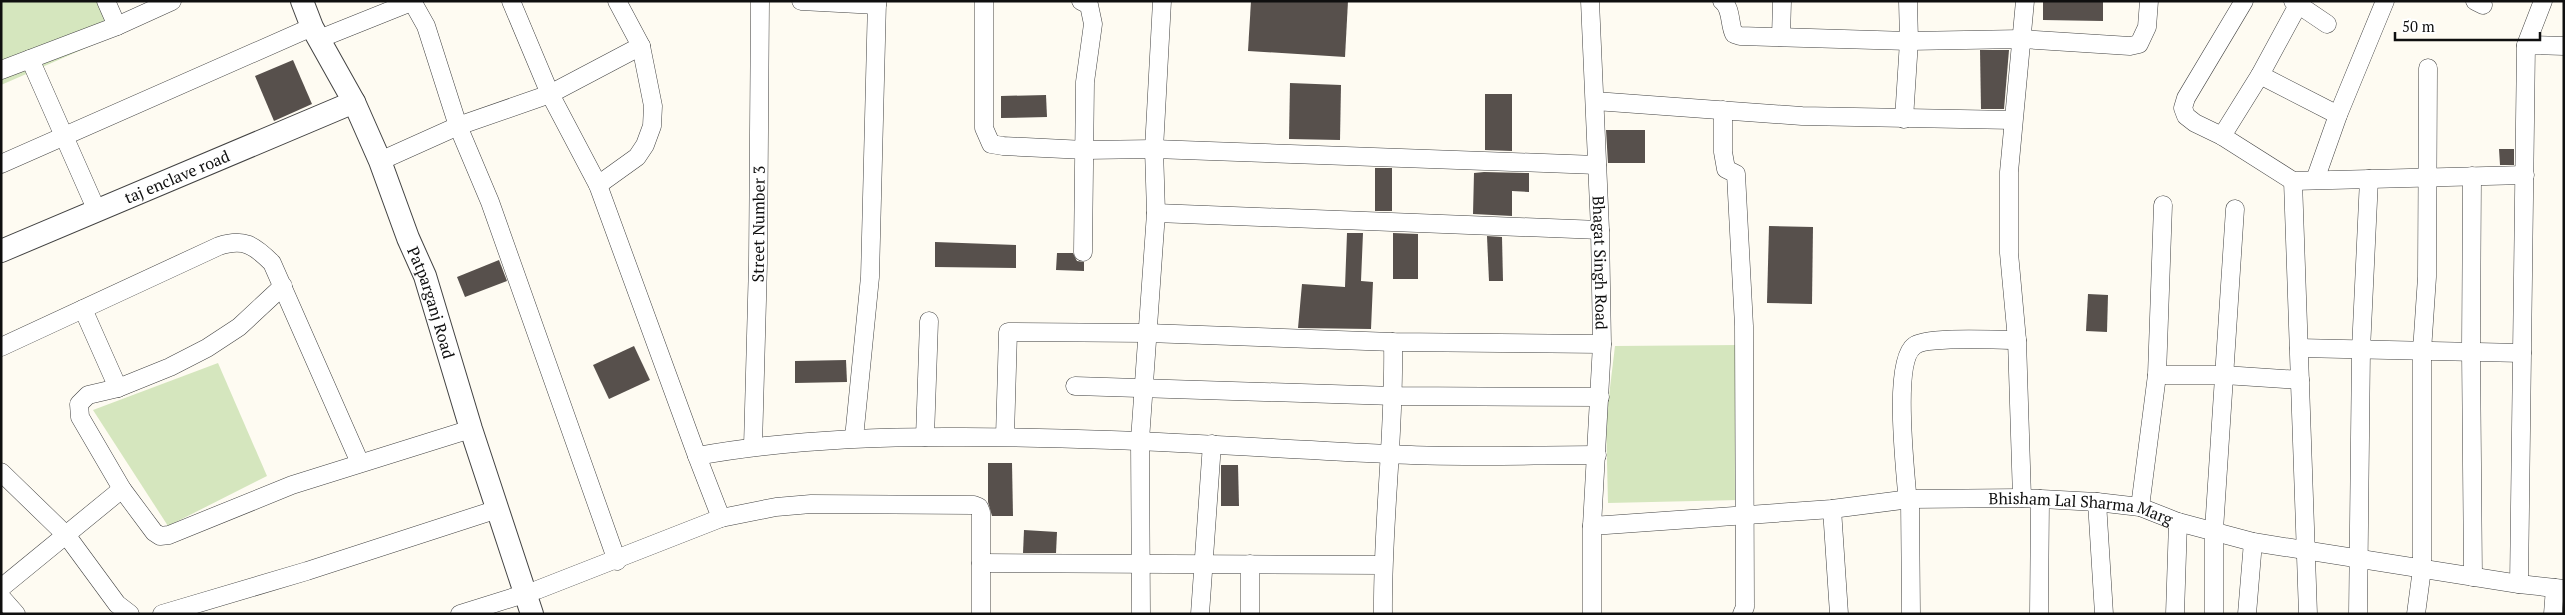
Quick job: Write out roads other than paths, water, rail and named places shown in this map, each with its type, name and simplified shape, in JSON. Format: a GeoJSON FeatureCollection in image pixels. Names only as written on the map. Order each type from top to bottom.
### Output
{"type":"FeatureCollection","features":[{"type":"Feature","properties":{"kind":"street"},"geometry":{"type":"LineString","coordinates":[[106,1],[117,26]]}},
{"type":"Feature","properties":{"kind":"street"},"geometry":{"type":"LineString","coordinates":[[1,70],[117,26],[172,1]]}},
{"type":"Feature","properties":{"kind":"street","name":"Patparganj Road"},"geometry":{"type":"LineString","coordinates":[[302,1],[316,33],[354,102],[380,161],[408,238],[425,276],[471,428],[528,603]]}},
{"type":"Feature","properties":{"kind":"street"},"geometry":{"type":"LineString","coordinates":[[1,164],[316,33],[413,1],[426,26],[458,126],[490,202],[617,560]]}},
{"type":"Feature","properties":{"kind":"street"},"geometry":{"type":"LineString","coordinates":[[511,1],[550,94],[598,185],[720,518]]}},
{"type":"Feature","properties":{"kind":"street"},"geometry":{"type":"LineString","coordinates":[[598,185],[637,157],[645,145],[652,126],[654,106],[641,46],[617,1]]}},
{"type":"Feature","properties":{"kind":"street","name":"Street Number 3"},"geometry":{"type":"LineString","coordinates":[[754,446],[758,263],[760,1]]}},
{"type":"Feature","properties":{"kind":"street"},"geometry":{"type":"LineString","coordinates":[[801,1],[877,3],[870,277],[854,438]]}},
{"type":"Feature","properties":{"kind":"street"},"geometry":{"type":"LineString","coordinates":[[984,1],[984,128],[986,137],[991,144],[1086,150],[1154,149],[1597,165]]}},
{"type":"Feature","properties":{"kind":"street"},"geometry":{"type":"LineString","coordinates":[[1081,1],[1090,5],[1093,24],[1086,82],[1083,252]]}},
{"type":"Feature","properties":{"kind":"street"},"geometry":{"type":"LineString","coordinates":[[1141,614],[1143,563],[1140,440],[1156,213],[1154,149],[1162,1]]}},
{"type":"Feature","properties":{"kind":"street","name":"Bhagat Singh Road"},"geometry":{"type":"LineString","coordinates":[[1590,1],[1600,230],[1602,344],[1592,526],[1592,614]]}},
{"type":"Feature","properties":{"kind":"street"},"geometry":{"type":"LineString","coordinates":[[1722,1],[1728,10],[1730,28],[1734,34],[1909,42],[2021,39],[2130,46],[2140,44],[2147,27],[2149,1]]}},
{"type":"Feature","properties":{"kind":"street"},"geometry":{"type":"LineString","coordinates":[[1781,37],[1782,1]]}},
{"type":"Feature","properties":{"kind":"street"},"geometry":{"type":"LineString","coordinates":[[1904,119],[1909,42],[1908,1]]}},
{"type":"Feature","properties":{"kind":"street"},"geometry":{"type":"LineString","coordinates":[[2022,498],[2016,340],[2009,253],[2009,172],[2025,1]]}},
{"type":"Feature","properties":{"kind":"street"},"geometry":{"type":"LineString","coordinates":[[2244,1],[2186,98],[2183,108],[2186,116],[2195,123],[2222,136],[2293,181],[2525,175]]}},
{"type":"Feature","properties":{"kind":"street"},"geometry":{"type":"LineString","coordinates":[[2315,180],[2338,115],[2385,1]]}},
{"type":"Feature","properties":{"kind":"street"},"geometry":{"type":"LineString","coordinates":[[2519,584],[2526,45],[2543,1]]}},
{"type":"Feature","properties":{"kind":"street"},"geometry":{"type":"LineString","coordinates":[[2222,136],[2260,75],[2296,3],[2327,24]]}},
{"type":"Feature","properties":{"kind":"street"},"geometry":{"type":"LineString","coordinates":[[2526,45],[2564,46]]}},
{"type":"Feature","properties":{"kind":"street"},"geometry":{"type":"LineString","coordinates":[[380,161],[458,126],[550,94],[641,46]]}},
{"type":"Feature","properties":{"kind":"street"},"geometry":{"type":"LineString","coordinates":[[30,59],[97,210]]}},
{"type":"Feature","properties":{"kind":"street"},"geometry":{"type":"LineString","coordinates":[[2416,614],[2422,569],[2422,351],[2427,277],[2428,68]]}},
{"type":"Feature","properties":{"kind":"street"},"geometry":{"type":"LineString","coordinates":[[2260,75],[2338,115]]}},
{"type":"Feature","properties":{"kind":"street"},"geometry":{"type":"LineString","coordinates":[[1595,101],[1723,110],[1904,119],[2013,120]]}},
{"type":"Feature","properties":{"kind":"street","name":"taj enclave road"},"geometry":{"type":"LineString","coordinates":[[1,251],[354,102]]}},
{"type":"Feature","properties":{"kind":"street"},"geometry":{"type":"LineString","coordinates":[[1723,110],[1726,169],[1736,174],[1744,326],[1746,513],[1745,607],[1742,614]]}},
{"type":"Feature","properties":{"kind":"street"},"geometry":{"type":"LineString","coordinates":[[2472,176],[2473,577]]}},
{"type":"Feature","properties":{"kind":"street"},"geometry":{"type":"LineString","coordinates":[[2358,614],[2357,557],[2361,350],[2369,179]]}},
{"type":"Feature","properties":{"kind":"street"},"geometry":{"type":"LineString","coordinates":[[2293,181],[2308,614]]}},
{"type":"Feature","properties":{"kind":"street"},"geometry":{"type":"LineString","coordinates":[[2140,507],[2157,375],[2163,205]]}},
{"type":"Feature","properties":{"kind":"street"},"geometry":{"type":"LineString","coordinates":[[2214,614],[2214,530],[2235,209]]}},
{"type":"Feature","properties":{"kind":"street"},"geometry":{"type":"LineString","coordinates":[[1156,213],[1600,230]]}},
{"type":"Feature","properties":{"kind":"street"},"geometry":{"type":"LineString","coordinates":[[1,347],[219,246],[233,242],[245,242],[260,251],[272,263],[360,463]]}},
{"type":"Feature","properties":{"kind":"street"},"geometry":{"type":"LineString","coordinates":[[283,286],[239,327],[207,348],[170,367],[118,388],[88,395],[83,399],[79,410],[122,489],[154,532],[160,536],[169,535],[292,484],[471,428]]}},
{"type":"Feature","properties":{"kind":"street"},"geometry":{"type":"LineString","coordinates":[[83,309],[118,388]]}},
{"type":"Feature","properties":{"kind":"street"},"geometry":{"type":"LineString","coordinates":[[925,437],[929,321]]}},
{"type":"Feature","properties":{"kind":"street"},"geometry":{"type":"LineString","coordinates":[[1005,436],[1008,332],[1147,333],[1393,342],[1602,344]]}},
{"type":"Feature","properties":{"kind":"street"},"geometry":{"type":"LineString","coordinates":[[1911,614],[1910,499],[1907,493],[1902,437],[1902,378],[1907,354],[1914,344],[1934,340],[2016,340]]}},
{"type":"Feature","properties":{"kind":"street"},"geometry":{"type":"LineString","coordinates":[[1383,614],[1383,565],[1394,396],[1393,342]]}},
{"type":"Feature","properties":{"kind":"street"},"geometry":{"type":"LineString","coordinates":[[2299,348],[2522,352]]}},
{"type":"Feature","properties":{"kind":"street"},"geometry":{"type":"LineString","coordinates":[[2157,375],[2224,375],[2300,380]]}},
{"type":"Feature","properties":{"kind":"street"},"geometry":{"type":"LineString","coordinates":[[1075,386],[1394,396],[1600,397]]}},
{"type":"Feature","properties":{"kind":"street"},"geometry":{"type":"LineString","coordinates":[[697,456],[754,446],[854,438],[1005,436],[1140,440],[1391,455],[1597,455]]}},
{"type":"Feature","properties":{"kind":"street"},"geometry":{"type":"LineString","coordinates":[[1200,614],[1212,444]]}},
{"type":"Feature","properties":{"kind":"street"},"geometry":{"type":"LineString","coordinates":[[1,472],[67,536],[117,604],[130,614]]}},
{"type":"Feature","properties":{"kind":"street"},"geometry":{"type":"LineString","coordinates":[[1,588],[67,536],[122,489]]}},
{"type":"Feature","properties":{"kind":"street","name":"Bhisham Lal Sharma Marg"},"geometry":{"type":"LineString","coordinates":[[1592,526],[1746,513],[1832,509],[1910,499],[2022,498],[2097,502],[2140,507],[2178,522],[2214,530],[2252,542],[2519,584],[2559,588]]}},
{"type":"Feature","properties":{"kind":"street"},"geometry":{"type":"LineString","coordinates":[[2039,614],[2040,499]]}},
{"type":"Feature","properties":{"kind":"street"},"geometry":{"type":"LineString","coordinates":[[2097,502],[2104,614]]}},
{"type":"Feature","properties":{"kind":"street"},"geometry":{"type":"LineString","coordinates":[[460,614],[528,603],[537,590],[720,518],[776,507],[811,504],[974,504],[979,507],[981,512],[981,614]]}},
{"type":"Feature","properties":{"kind":"street"},"geometry":{"type":"LineString","coordinates":[[162,614],[307,571],[498,509]]}},
{"type":"Feature","properties":{"kind":"street"},"geometry":{"type":"LineString","coordinates":[[1832,509],[1839,614]]}},
{"type":"Feature","properties":{"kind":"street"},"geometry":{"type":"LineString","coordinates":[[2175,614],[2178,522]]}},
{"type":"Feature","properties":{"kind":"street"},"geometry":{"type":"LineString","coordinates":[[2247,614],[2252,542]]}},
{"type":"Feature","properties":{"kind":"street"},"geometry":{"type":"LineString","coordinates":[[981,563],[1383,565]]}},
{"type":"Feature","properties":{"kind":"street"},"geometry":{"type":"LineString","coordinates":[[1250,564],[1250,614]]}},
{"type":"Feature","properties":{"kind":"street"},"geometry":{"type":"LineString","coordinates":[[2553,614],[2559,588]]}},
{"type":"Feature","properties":{"kind":"street"},"geometry":{"type":"LineString","coordinates":[[1,597],[16,614]]}}]}
